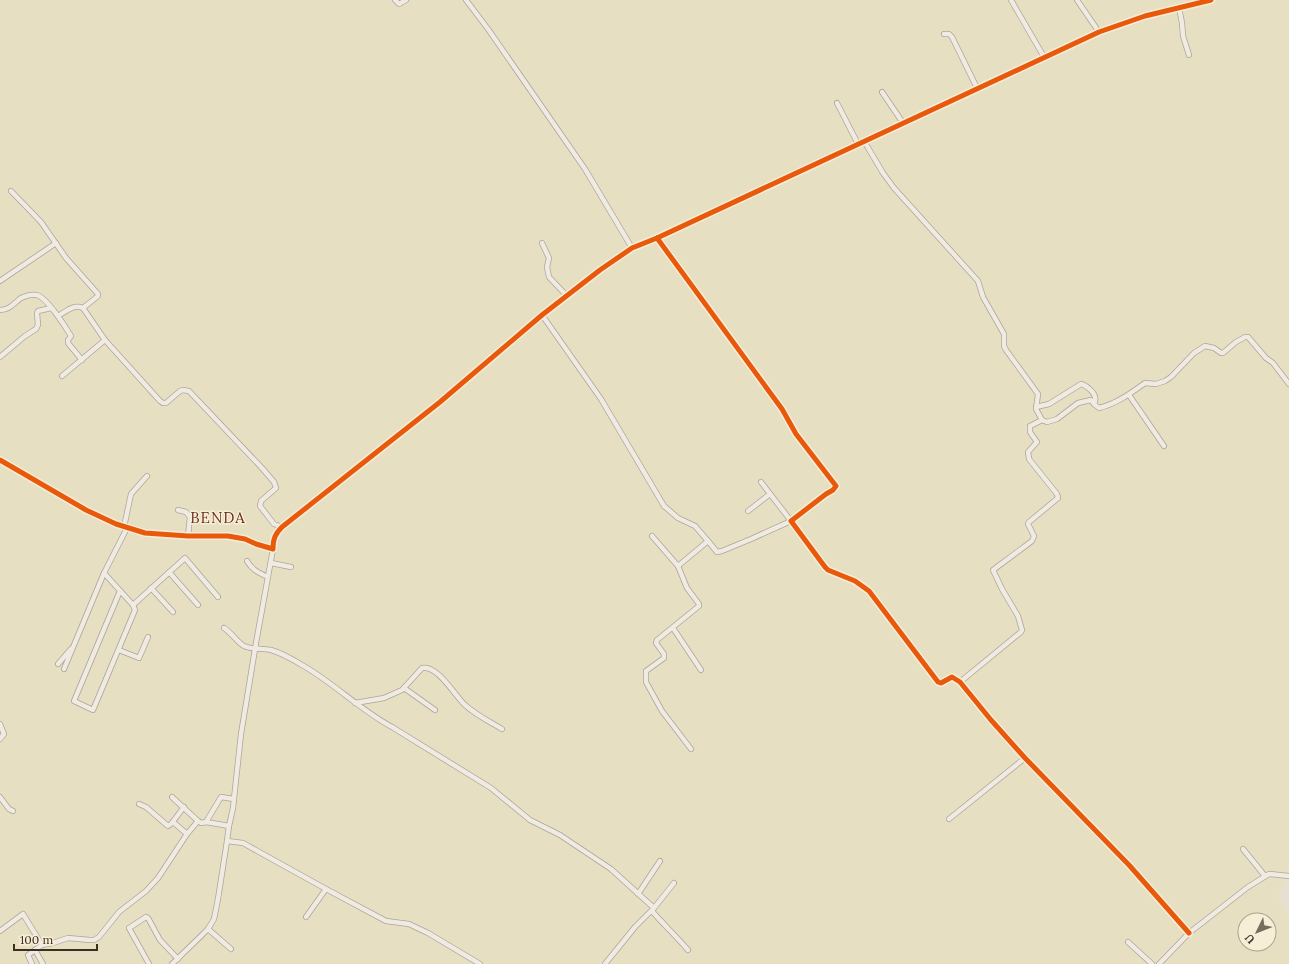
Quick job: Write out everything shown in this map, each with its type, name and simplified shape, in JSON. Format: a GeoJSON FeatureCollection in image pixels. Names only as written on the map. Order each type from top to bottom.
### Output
{"type":"FeatureCollection","features":[{"type":"Feature","properties":{"kind":"street"},"geometry":{"type":"LineString","coordinates":[[395,0],[399,4],[406,0]]}},
{"type":"Feature","properties":{"kind":"street"},"geometry":{"type":"LineString","coordinates":[[466,0],[488,29],[585,169],[632,248]]}},
{"type":"Feature","properties":{"kind":"street"},"geometry":{"type":"LineString","coordinates":[[1011,0],[1044,57]]}},
{"type":"Feature","properties":{"kind":"street"},"geometry":{"type":"LineString","coordinates":[[1077,0],[1099,32]]}},
{"type":"Feature","properties":{"kind":"street"},"geometry":{"type":"LineString","coordinates":[[172,964],[208,929],[214,919],[228,841],[241,734],[271,563],[273,540],[276,533],[282,527],[440,402],[542,315],[600,270],[632,248],[657,238],[1099,32],[1145,16],[1211,0]]}},
{"type":"Feature","properties":{"kind":"street"},"geometry":{"type":"LineString","coordinates":[[1179,8],[1183,36],[1189,55]]}},
{"type":"Feature","properties":{"kind":"street"},"geometry":{"type":"LineString","coordinates":[[944,34],[949,34],[952,37],[977,88]]}},
{"type":"Feature","properties":{"kind":"street"},"geometry":{"type":"LineString","coordinates":[[882,92],[903,123]]}},
{"type":"Feature","properties":{"kind":"street"},"geometry":{"type":"LineString","coordinates":[[837,103],[858,144]]}},
{"type":"Feature","properties":{"kind":"street"},"geometry":{"type":"LineString","coordinates":[[864,141],[883,173],[894,188],[978,281],[983,297],[1004,334],[1004,346],[1006,350],[1038,394],[1036,407],[1042,420]]}},
{"type":"Feature","properties":{"kind":"street"},"geometry":{"type":"LineString","coordinates":[[12,191],[41,222],[66,258],[98,294],[94,300],[83,308]]}},
{"type":"Feature","properties":{"kind":"street"},"geometry":{"type":"LineString","coordinates":[[542,315],[601,399],[664,506],[678,518],[695,526],[717,552],[791,521],[833,490],[836,486],[796,434],[782,409],[657,238]]}},
{"type":"Feature","properties":{"kind":"street"},"geometry":{"type":"LineString","coordinates":[[0,281],[56,243]]}},
{"type":"Feature","properties":{"kind":"street"},"geometry":{"type":"LineString","coordinates":[[542,243],[549,258],[547,267],[549,277],[566,296]]}},
{"type":"Feature","properties":{"kind":"street"},"geometry":{"type":"LineString","coordinates":[[0,310],[11,307],[22,298],[31,294],[42,298],[58,316],[71,336],[68,343],[82,360]]}},
{"type":"Feature","properties":{"kind":"street"},"geometry":{"type":"LineString","coordinates":[[58,316],[74,306],[83,308],[105,340],[136,376],[163,403],[166,403],[180,391],[183,390],[191,393],[276,485],[276,490],[261,502],[260,505],[272,522],[282,527]]}},
{"type":"Feature","properties":{"kind":"street"},"geometry":{"type":"LineString","coordinates":[[0,357],[25,336],[36,329],[38,326],[38,311],[51,308]]}},
{"type":"Feature","properties":{"kind":"street"},"geometry":{"type":"LineString","coordinates":[[960,682],[1022,630],[1018,616],[993,570],[1032,541],[1034,536],[1028,524],[1029,522],[1058,498],[1057,494],[1029,459],[1028,452],[1037,442],[1030,432],[1030,426],[1042,420],[1047,422],[1057,419],[1078,403],[1091,400],[1100,408],[1129,395],[1145,383],[1156,384],[1166,381],[1194,353],[1205,346],[1214,348],[1220,353],[1223,353],[1236,342],[1245,337],[1248,337],[1266,358],[1273,363],[1289,384]]}},
{"type":"Feature","properties":{"kind":"street"},"geometry":{"type":"LineString","coordinates":[[62,376],[105,340]]}},
{"type":"Feature","properties":{"kind":"street"},"geometry":{"type":"LineString","coordinates":[[1036,407],[1049,404],[1081,384],[1084,384],[1092,392],[1095,397],[1094,404]]}},
{"type":"Feature","properties":{"kind":"street"},"geometry":{"type":"LineString","coordinates":[[1129,395],[1164,446]]}},
{"type":"Feature","properties":{"kind":"street"},"geometry":{"type":"LineString","coordinates":[[0,460],[86,510],[116,524],[145,533],[234,537],[245,539],[273,549]]}},
{"type":"Feature","properties":{"kind":"street"},"geometry":{"type":"LineString","coordinates":[[64,669],[104,573],[126,527],[129,498],[147,476]]}},
{"type":"Feature","properties":{"kind":"street"},"geometry":{"type":"LineString","coordinates":[[761,482],[828,570],[855,581],[869,591],[938,682],[941,683],[952,677],[960,682],[1025,758],[1128,865],[1189,933]]}},
{"type":"Feature","properties":{"kind":"street"},"geometry":{"type":"LineString","coordinates":[[748,511],[770,494]]}},
{"type":"Feature","properties":{"kind":"street"},"geometry":{"type":"LineString","coordinates":[[178,510],[186,512],[190,516],[188,536]]}},
{"type":"Feature","properties":{"kind":"street"},"geometry":{"type":"LineString","coordinates":[[652,536],[678,566],[687,588],[700,604],[698,608],[657,640],[656,643],[664,654],[664,658],[646,670],[646,682],[662,711],[691,749]]}},
{"type":"Feature","properties":{"kind":"street"},"geometry":{"type":"LineString","coordinates":[[678,566],[708,541]]}},
{"type":"Feature","properties":{"kind":"street"},"geometry":{"type":"LineString","coordinates":[[133,605],[185,558],[218,596]]}},
{"type":"Feature","properties":{"kind":"street"},"geometry":{"type":"LineString","coordinates":[[247,561],[256,572],[268,577]]}},
{"type":"Feature","properties":{"kind":"street"},"geometry":{"type":"LineString","coordinates":[[271,563],[291,567]]}},
{"type":"Feature","properties":{"kind":"street"},"geometry":{"type":"LineString","coordinates":[[169,572],[198,606]]}},
{"type":"Feature","properties":{"kind":"street"},"geometry":{"type":"LineString","coordinates":[[104,573],[133,605],[135,613],[93,710],[74,701],[120,591]]}},
{"type":"Feature","properties":{"kind":"street"},"geometry":{"type":"LineString","coordinates":[[151,588],[173,612]]}},
{"type":"Feature","properties":{"kind":"street"},"geometry":{"type":"LineString","coordinates":[[224,628],[232,633],[245,646],[255,649],[270,650],[282,654],[303,665],[378,719],[484,784],[530,820],[560,835],[611,869],[653,909],[665,927],[673,933],[688,950]]}},
{"type":"Feature","properties":{"kind":"street"},"geometry":{"type":"LineString","coordinates":[[673,628],[701,670]]}},
{"type":"Feature","properties":{"kind":"street"},"geometry":{"type":"LineString","coordinates":[[119,650],[139,658],[148,637]]}},
{"type":"Feature","properties":{"kind":"street"},"geometry":{"type":"LineString","coordinates":[[58,664],[74,647]]}},
{"type":"Feature","properties":{"kind":"street"},"geometry":{"type":"LineString","coordinates":[[355,703],[384,698],[402,690],[422,668],[426,667],[432,669],[466,706],[502,729]]}},
{"type":"Feature","properties":{"kind":"street"},"geometry":{"type":"LineString","coordinates":[[404,688],[435,710]]}},
{"type":"Feature","properties":{"kind":"street"},"geometry":{"type":"LineString","coordinates":[[0,724],[4,734],[0,739]]}},
{"type":"Feature","properties":{"kind":"street"},"geometry":{"type":"LineString","coordinates":[[949,820],[1025,758]]}},
{"type":"Feature","properties":{"kind":"street"},"geometry":{"type":"LineString","coordinates":[[0,797],[13,811]]}},
{"type":"Feature","properties":{"kind":"street"},"geometry":{"type":"LineString","coordinates":[[172,797],[198,821],[202,823],[206,822],[229,826]]}},
{"type":"Feature","properties":{"kind":"street"},"geometry":{"type":"LineString","coordinates":[[206,822],[221,797],[234,799]]}},
{"type":"Feature","properties":{"kind":"street"},"geometry":{"type":"LineString","coordinates":[[139,804],[150,811],[166,825],[170,825],[173,822],[184,807]]}},
{"type":"Feature","properties":{"kind":"street"},"geometry":{"type":"LineString","coordinates":[[31,964],[28,955],[42,945],[68,938],[94,940],[99,937],[119,912],[146,891],[158,878],[187,834],[198,821]]}},
{"type":"Feature","properties":{"kind":"street"},"geometry":{"type":"LineString","coordinates":[[173,822],[187,834]]}},
{"type":"Feature","properties":{"kind":"street"},"geometry":{"type":"LineString","coordinates":[[228,841],[243,843],[386,921],[409,924],[428,933],[480,964]]}},
{"type":"Feature","properties":{"kind":"street"},"geometry":{"type":"LineString","coordinates":[[1244,849],[1265,876]]}},
{"type":"Feature","properties":{"kind":"street"},"geometry":{"type":"LineString","coordinates":[[638,894],[660,861]]}},
{"type":"Feature","properties":{"kind":"street"},"geometry":{"type":"LineString","coordinates":[[1159,964],[1189,933],[1236,896],[1265,876],[1270,874],[1289,876]]}},
{"type":"Feature","properties":{"kind":"street"},"geometry":{"type":"LineString","coordinates":[[605,964],[674,883]]}},
{"type":"Feature","properties":{"kind":"street"},"geometry":{"type":"LineString","coordinates":[[306,917],[326,889]]}},
{"type":"Feature","properties":{"kind":"street"},"geometry":{"type":"LineString","coordinates":[[0,932],[23,914],[42,945]]}},
{"type":"Feature","properties":{"kind":"street"},"geometry":{"type":"LineString","coordinates":[[149,964],[129,928],[146,917],[160,940],[178,959]]}},
{"type":"Feature","properties":{"kind":"street"},"geometry":{"type":"LineString","coordinates":[[208,929],[231,949]]}},
{"type":"Feature","properties":{"kind":"street"},"geometry":{"type":"LineString","coordinates":[[1128,942],[1152,964]]}},
{"type":"Feature","properties":{"kind":"street"},"geometry":{"type":"LineString","coordinates":[[35,950],[43,964]]}},
{"type":"Feature","properties":{"kind":"shaded area"},"geometry":{"type":"Polygon","coordinates":[[[0,0],[1289,0],[1289,868],[1278,897],[1289,919],[1289,964],[0,964],[0,0]]]}},
{"type":"Feature","properties":{"kind":"cycle path"},"geometry":{"type":"LineString","coordinates":[[0,460],[86,510],[116,524],[145,533],[188,536],[228,536],[245,539],[273,549],[275,537],[282,527],[440,402],[542,315],[600,270],[632,248],[657,238],[1099,32],[1145,16],[1211,0]]}},
{"type":"Feature","properties":{"kind":"cycle path"},"geometry":{"type":"LineString","coordinates":[[657,238],[782,409],[796,434],[836,486],[833,490],[791,521],[825,567],[828,570],[855,581],[869,591],[938,682],[941,683],[952,677],[960,682],[1025,758],[1129,865],[1189,933]]}},
{"type":"Feature","properties":{"kind":"district","name":"BENDA"},"geometry":{"type":"Point","coordinates":[218,518]}}]}
